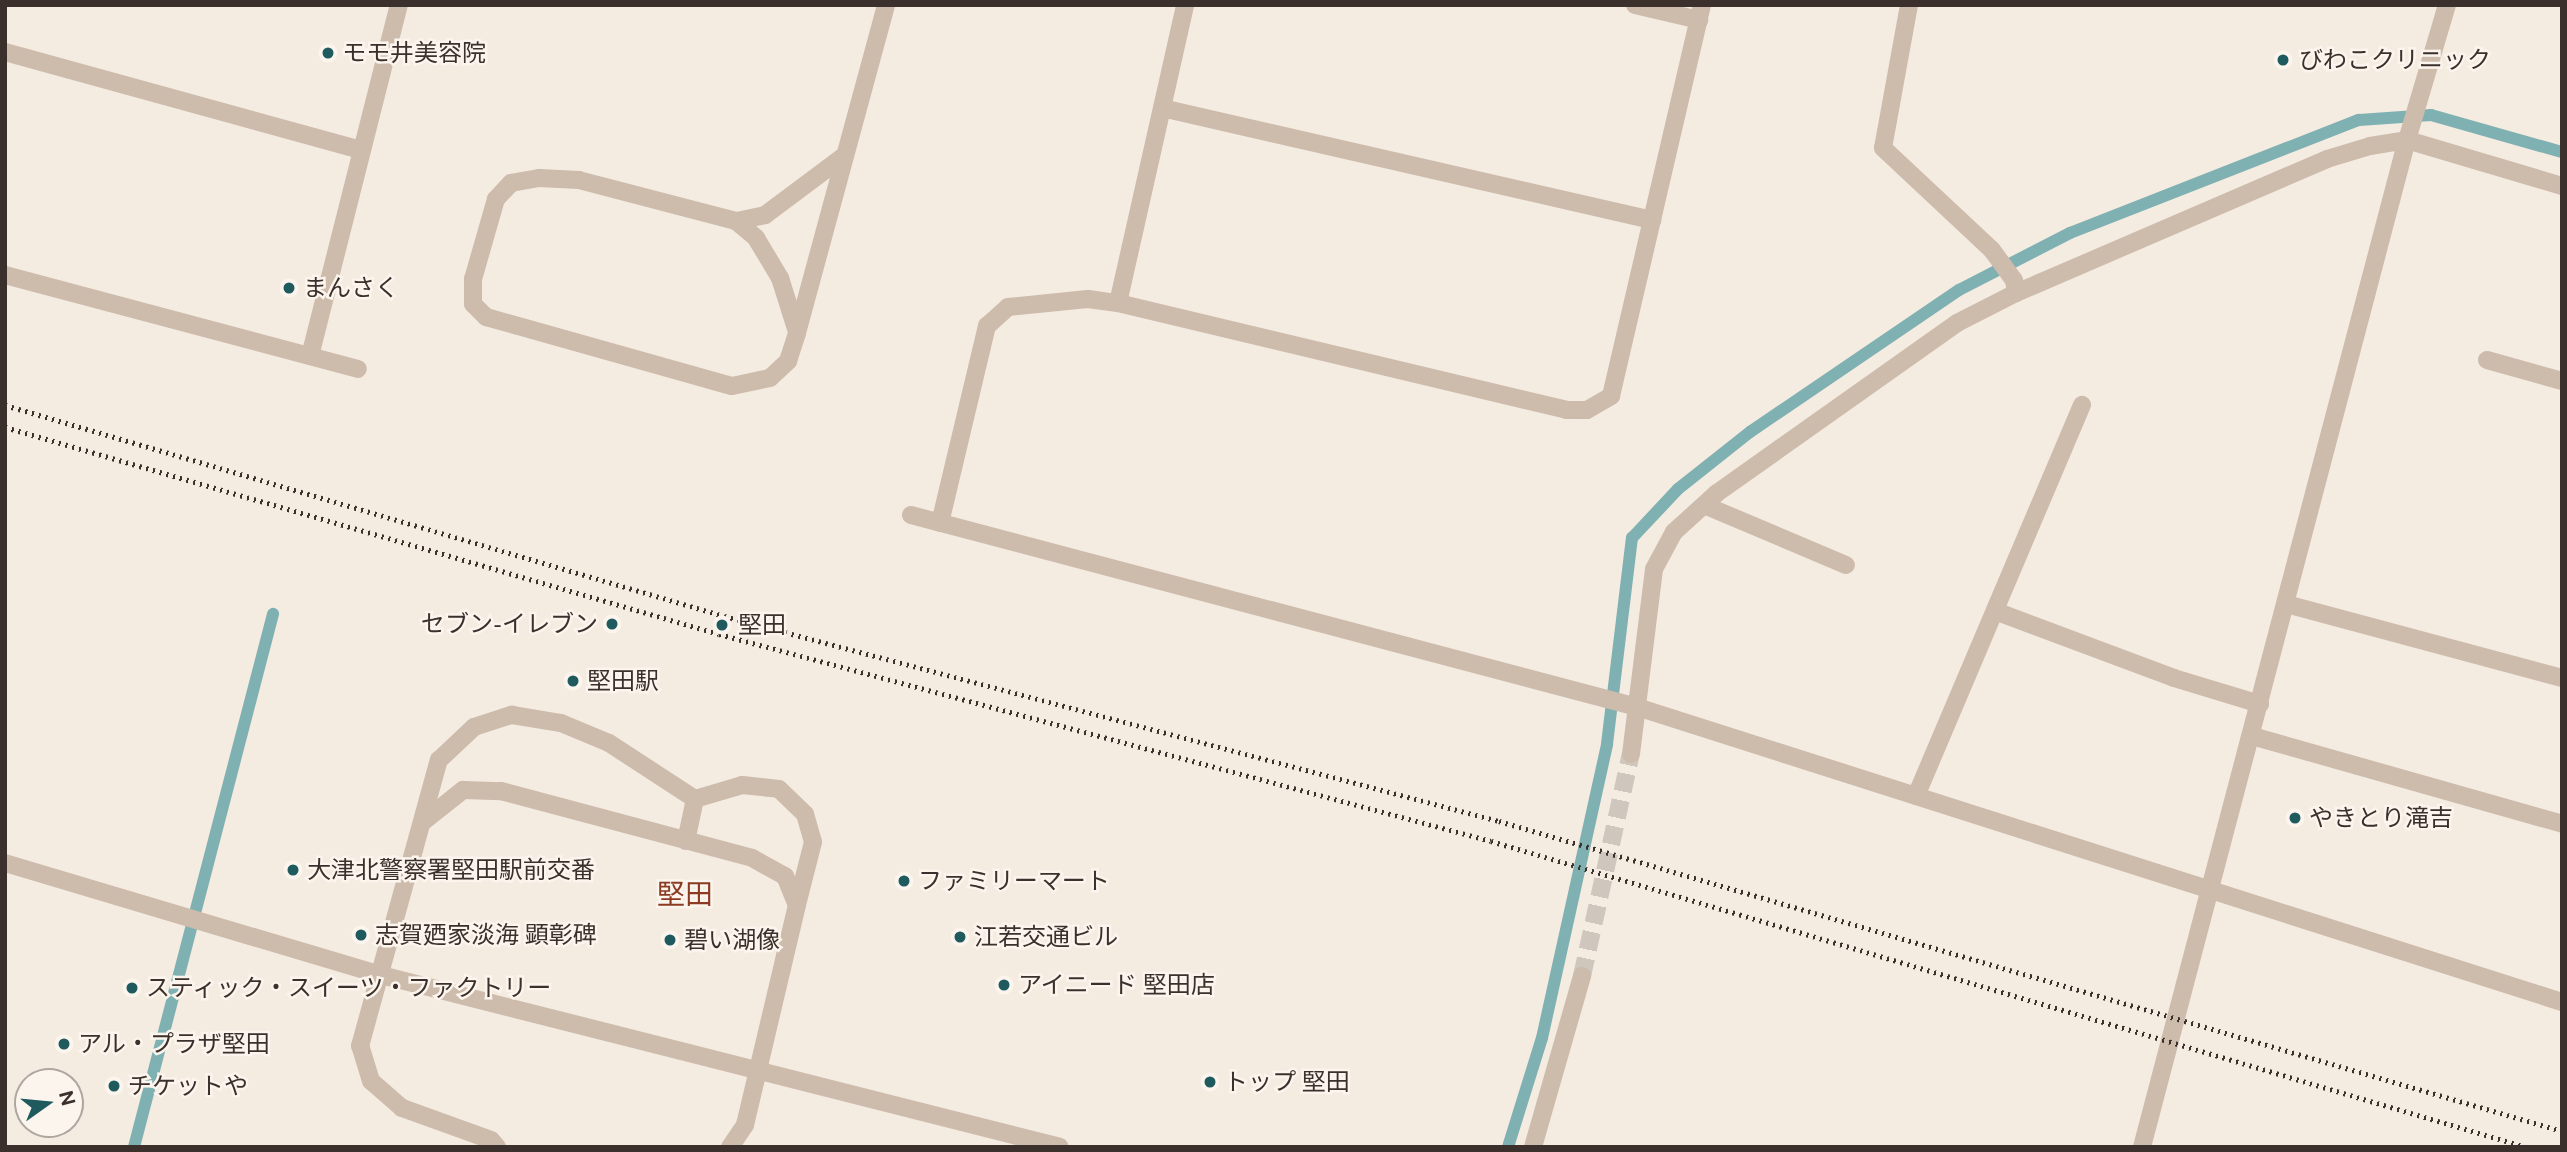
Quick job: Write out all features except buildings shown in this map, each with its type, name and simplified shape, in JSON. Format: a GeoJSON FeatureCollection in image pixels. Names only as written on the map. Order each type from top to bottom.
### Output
{"type":"FeatureCollection","features":[{"type":"Feature","properties":{"kind":"street"},"geometry":{"type":"LineString","coordinates":[[310,356],[399,5]]}},
{"type":"Feature","properties":{"kind":"street"},"geometry":{"type":"LineString","coordinates":[[797,333],[780,278],[756,238],[736,221],[579,180],[539,178],[511,183],[496,199],[473,279],[473,304],[486,317],[732,386],[770,379],[788,361],[797,333],[886,5]]}},
{"type":"Feature","properties":{"kind":"street"},"geometry":{"type":"LineString","coordinates":[[1118,303],[1185,5]]}},
{"type":"Feature","properties":{"kind":"street"},"geometry":{"type":"LineString","coordinates":[[940,523],[987,326],[1008,307],[1088,299],[1118,303],[1566,410],[1587,410],[1611,396],[1700,13],[1635,5]]}},
{"type":"Feature","properties":{"kind":"street"},"geometry":{"type":"LineString","coordinates":[[1909,5],[1883,148],[1992,250],[2014,280],[2016,293]]}},
{"type":"Feature","properties":{"kind":"street"},"geometry":{"type":"LineString","coordinates":[[2142,1147],[2212,891],[2407,140],[2447,5]]}},
{"type":"Feature","properties":{"kind":"street"},"geometry":{"type":"LineString","coordinates":[[5,52],[362,150]]}},
{"type":"Feature","properties":{"kind":"street"},"geometry":{"type":"LineString","coordinates":[[1162,108],[1652,220]]}},
{"type":"Feature","properties":{"kind":"street"},"geometry":{"type":"LineString","coordinates":[[1631,754],[1631,706],[1654,569],[1674,532],[1704,505],[1957,323],[2016,293],[2327,159],[2407,140],[2562,186]]}},
{"type":"Feature","properties":{"kind":"street"},"geometry":{"type":"LineString","coordinates":[[736,221],[765,215],[844,156]]}},
{"type":"Feature","properties":{"kind":"street"},"geometry":{"type":"LineString","coordinates":[[5,275],[358,369]]}},
{"type":"Feature","properties":{"kind":"street"},"geometry":{"type":"LineString","coordinates":[[2487,360],[2562,381]]}},
{"type":"Feature","properties":{"kind":"street"},"geometry":{"type":"LineString","coordinates":[[1916,796],[2082,405]]}},
{"type":"Feature","properties":{"kind":"street"},"geometry":{"type":"LineString","coordinates":[[1704,505],[1846,565]]}},
{"type":"Feature","properties":{"kind":"street"},"geometry":{"type":"LineString","coordinates":[[911,515],[1631,706],[2562,1002]]}},
{"type":"Feature","properties":{"kind":"street"},"geometry":{"type":"LineString","coordinates":[[2286,604],[2562,678]]}},
{"type":"Feature","properties":{"kind":"street"},"geometry":{"type":"LineString","coordinates":[[1994,611],[2174,678],[2260,704]]}},
{"type":"Feature","properties":{"kind":"street"},"geometry":{"type":"LineString","coordinates":[[498,1144],[402,1108],[371,1082],[360,1046],[439,760],[474,727],[512,715],[561,723],[609,743],[695,799],[742,785],[779,789],[805,814],[813,842],[755,1067],[745,1125],[730,1147]]}},
{"type":"Feature","properties":{"kind":"street"},"geometry":{"type":"LineString","coordinates":[[2252,736],[2562,824]]}},
{"type":"Feature","properties":{"kind":"street"},"geometry":{"type":"LineString","coordinates":[[424,821],[463,790],[501,791],[752,858],[785,876],[797,905]]}},
{"type":"Feature","properties":{"kind":"street"},"geometry":{"type":"LineString","coordinates":[[686,841],[695,799]]}},
{"type":"Feature","properties":{"kind":"street"},"geometry":{"type":"LineString","coordinates":[[5,863],[381,975],[755,1067],[1060,1147]]}},
{"type":"Feature","properties":{"kind":"street"},"geometry":{"type":"LineString","coordinates":[[1534,1147],[1583,976]]}},
{"type":"Feature","properties":{"kind":"waterway"},"geometry":{"type":"LineString","coordinates":[[1508,1147],[1542,1038],[1607,744],[1632,538],[1678,489],[1750,432],[1959,290],[2070,233],[2359,120],[2431,115],[2562,152]]}},
{"type":"Feature","properties":{"kind":"waterway"},"geometry":{"type":"LineString","coordinates":[[134,1147],[273,614]]}},
{"type":"Feature","properties":{"kind":"tunnel"},"geometry":{"type":"LineString","coordinates":[[1582,976],[1631,754]]}},
{"type":"Feature","properties":{"kind":"railway"},"geometry":{"type":"LineString","coordinates":[[5,405],[724,616],[1499,821],[2562,1131]]}},
{"type":"Feature","properties":{"kind":"railway"},"geometry":{"type":"LineString","coordinates":[[5,427],[719,634],[1491,841],[2526,1147]]}},
{"type":"Feature","properties":{"kind":"place","name":"モモ井美容院"},"geometry":{"type":"Point","coordinates":[328,53]}},
{"type":"Feature","properties":{"kind":"place","name":"びわこクリニック"},"geometry":{"type":"Point","coordinates":[2283,60]}},
{"type":"Feature","properties":{"kind":"place","name":"まんさく"},"geometry":{"type":"Point","coordinates":[289,288]}},
{"type":"Feature","properties":{"kind":"place","name":"セブン-イレブン"},"geometry":{"type":"Point","coordinates":[612,624]}},
{"type":"Feature","properties":{"kind":"place","name":"堅田"},"geometry":{"type":"Point","coordinates":[722,625]}},
{"type":"Feature","properties":{"kind":"place","name":"堅田駅"},"geometry":{"type":"Point","coordinates":[573,681]}},
{"type":"Feature","properties":{"kind":"place","name":"やきとり滝吉"},"geometry":{"type":"Point","coordinates":[2295,818]}},
{"type":"Feature","properties":{"kind":"place","name":"大津北警察署堅田駅前交番"},"geometry":{"type":"Point","coordinates":[293,870]}},
{"type":"Feature","properties":{"kind":"place","name":"ファミリーマート"},"geometry":{"type":"Point","coordinates":[904,881]}},
{"type":"Feature","properties":{"kind":"place","name":"志賀廼家淡海 顕彰碑"},"geometry":{"type":"Point","coordinates":[361,935]}},
{"type":"Feature","properties":{"kind":"place","name":"江若交通ビル"},"geometry":{"type":"Point","coordinates":[960,937]}},
{"type":"Feature","properties":{"kind":"place","name":"碧い湖像"},"geometry":{"type":"Point","coordinates":[670,940]}},
{"type":"Feature","properties":{"kind":"place","name":"アイニード 堅田店"},"geometry":{"type":"Point","coordinates":[1004,985]}},
{"type":"Feature","properties":{"kind":"place","name":"スティック・スイーツ・ファクトリー"},"geometry":{"type":"Point","coordinates":[132,988]}},
{"type":"Feature","properties":{"kind":"place","name":"アル・プラザ堅田"},"geometry":{"type":"Point","coordinates":[64,1044]}},
{"type":"Feature","properties":{"kind":"place","name":"トップ 堅田"},"geometry":{"type":"Point","coordinates":[1210,1082]}},
{"type":"Feature","properties":{"kind":"place","name":"チケットや"},"geometry":{"type":"Point","coordinates":[114,1086]}},
{"type":"Feature","properties":{"kind":"district","name":"堅田"},"geometry":{"type":"Point","coordinates":[685,894]}}]}
